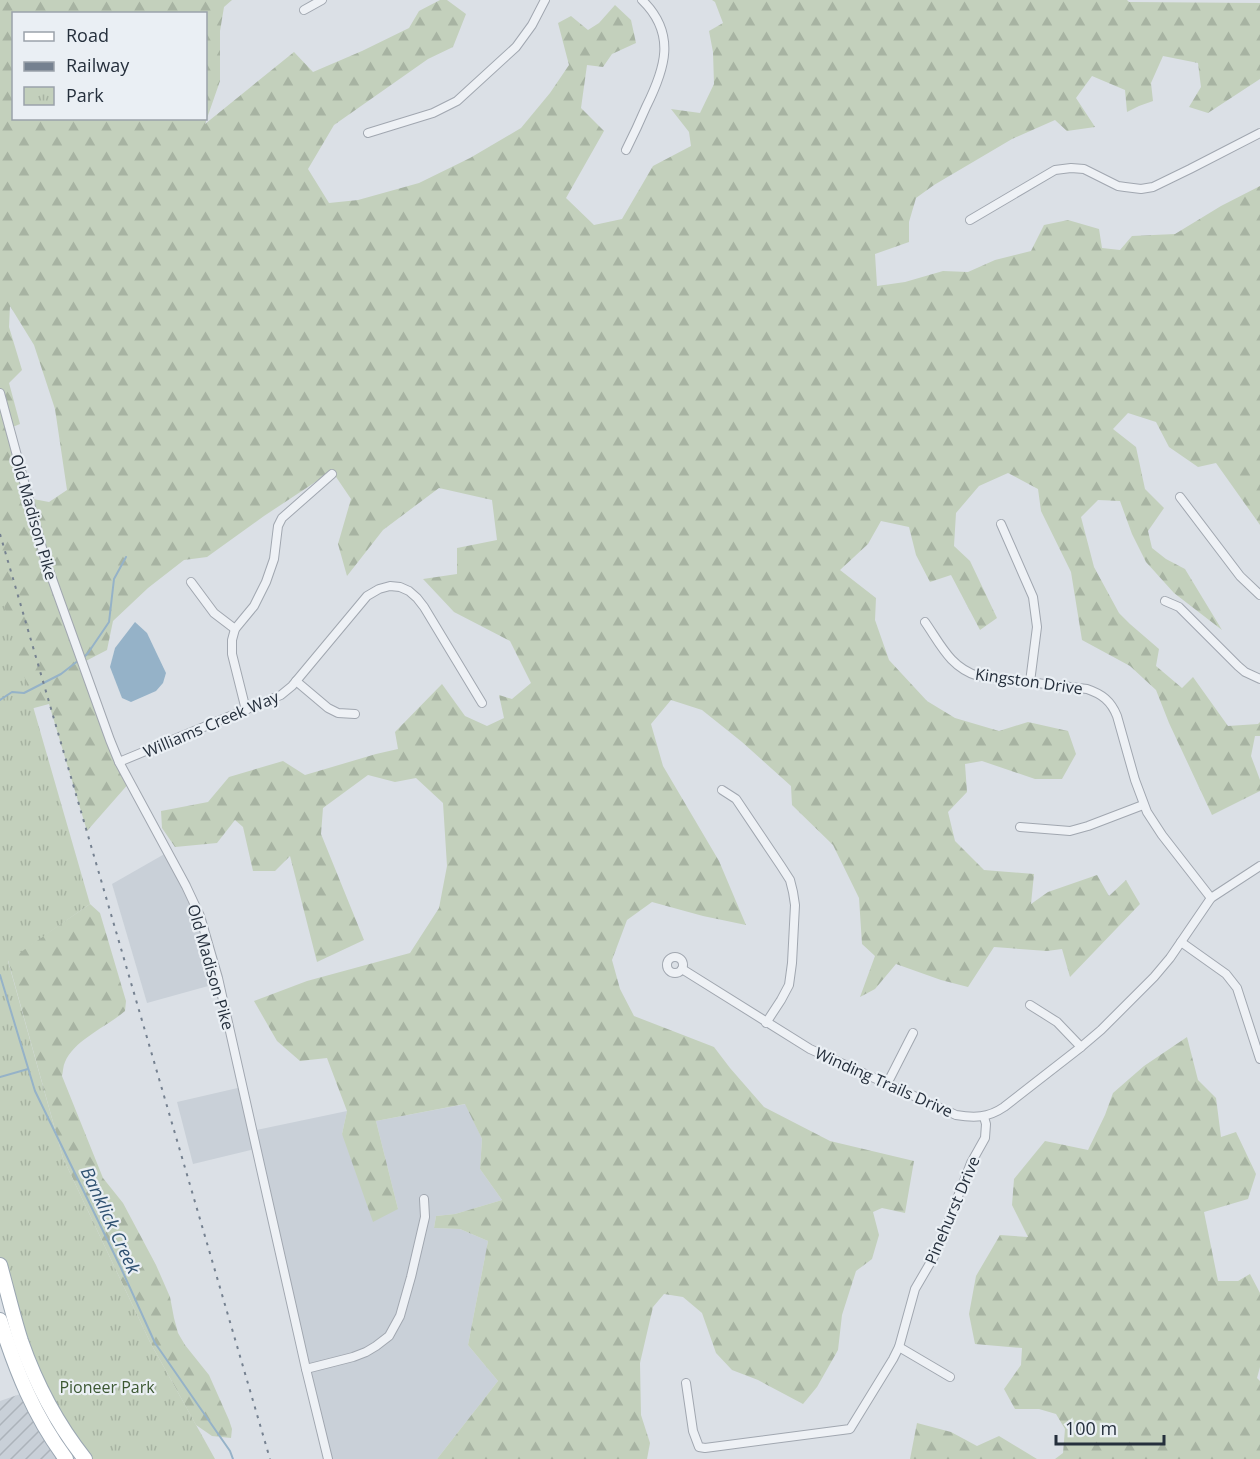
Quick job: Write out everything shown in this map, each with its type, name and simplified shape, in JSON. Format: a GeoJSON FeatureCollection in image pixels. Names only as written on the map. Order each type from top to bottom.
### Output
{"type":"FeatureCollection","features":[{"type":"Feature","properties":{"kind":"main road"},"geometry":{"type":"LineString","coordinates":[[0,1265],[21,1340],[40,1386],[56,1418],[85,1459]]}},
{"type":"Feature","properties":{"kind":"main road"},"geometry":{"type":"LineString","coordinates":[[0,1320],[26,1392],[66,1459]]}},
{"type":"Feature","properties":{"kind":"street"},"geometry":{"type":"LineString","coordinates":[[304,10],[322,0]]}},
{"type":"Feature","properties":{"kind":"street"},"geometry":{"type":"LineString","coordinates":[[368,133],[433,113],[457,101],[516,47],[532,26],[545,0]]}},
{"type":"Feature","properties":{"kind":"street"},"geometry":{"type":"LineString","coordinates":[[626,150],[653,94],[664,59],[662,29],[652,11],[642,0]]}},
{"type":"Feature","properties":{"kind":"street"},"geometry":{"type":"LineString","coordinates":[[970,220],[1054,170],[1071,168],[1084,170],[1118,186],[1132,189],[1153,187],[1260,133]]}},
{"type":"Feature","properties":{"kind":"street","name":"Old Madison Pike"},"geometry":{"type":"LineString","coordinates":[[0,393],[45,559],[87,680],[120,762],[200,916],[218,978],[328,1459]]}},
{"type":"Feature","properties":{"kind":"street"},"geometry":{"type":"LineString","coordinates":[[246,710],[232,654],[232,640],[236,629],[254,606],[266,582],[274,559],[278,526],[282,518],[332,474]]}},
{"type":"Feature","properties":{"kind":"street"},"geometry":{"type":"LineString","coordinates":[[1180,497],[1240,576],[1260,596]]}},
{"type":"Feature","properties":{"kind":"street"},"geometry":{"type":"LineString","coordinates":[[1000,524],[1033,597],[1037,627],[1030,682]]}},
{"type":"Feature","properties":{"kind":"street"},"geometry":{"type":"LineString","coordinates":[[191,582],[214,613],[236,629]]}},
{"type":"Feature","properties":{"kind":"street","name":"Williams Creek Way"},"geometry":{"type":"LineString","coordinates":[[120,762],[282,695],[367,596],[390,586],[409,591],[424,607],[482,704]]}},
{"type":"Feature","properties":{"kind":"street"},"geometry":{"type":"LineString","coordinates":[[1165,601],[1179,607],[1238,666],[1260,679]]}},
{"type":"Feature","properties":{"kind":"street","name":"Kingston Drive"},"geometry":{"type":"LineString","coordinates":[[925,622],[951,659],[964,670],[978,676],[1087,689],[1104,696],[1117,716],[1143,805],[1162,835],[1211,898]]}},
{"type":"Feature","properties":{"kind":"street"},"geometry":{"type":"LineString","coordinates":[[296,681],[328,708],[355,714]]}},
{"type":"Feature","properties":{"kind":"street"},"geometry":{"type":"LineString","coordinates":[[722,790],[736,800],[790,880],[793,892],[795,905],[793,952],[789,985],[766,1023]]}},
{"type":"Feature","properties":{"kind":"street"},"geometry":{"type":"LineString","coordinates":[[1020,827],[1070,831],[1143,805]]}},
{"type":"Feature","properties":{"kind":"street"},"geometry":{"type":"LineString","coordinates":[[984,1117],[1004,1107],[1101,1030],[1155,977],[1211,898],[1260,867]]}},
{"type":"Feature","properties":{"kind":"street"},"geometry":{"type":"LineString","coordinates":[[1181,942],[1231,979],[1237,988],[1260,1059]]}},
{"type":"Feature","properties":{"kind":"street","name":"Winding Trails Drive"},"geometry":{"type":"LineString","coordinates":[[682,969],[810,1049],[956,1115],[984,1117]]}},
{"type":"Feature","properties":{"kind":"street"},"geometry":{"type":"LineString","coordinates":[[1030,1005],[1057,1022],[1081,1047]]}},
{"type":"Feature","properties":{"kind":"street"},"geometry":{"type":"LineString","coordinates":[[887,1084],[913,1033]]}},
{"type":"Feature","properties":{"kind":"street","name":"Pinehurst Drive"},"geometry":{"type":"LineString","coordinates":[[686,1383],[693,1431],[699,1447],[850,1429],[899,1347],[915,1289],[936,1253],[971,1163],[985,1138],[984,1117]]}},
{"type":"Feature","properties":{"kind":"street"},"geometry":{"type":"LineString","coordinates":[[306,1369],[366,1352],[389,1336],[400,1316],[411,1277],[425,1217],[424,1199]]}},
{"type":"Feature","properties":{"kind":"street"},"geometry":{"type":"LineString","coordinates":[[899,1347],[950,1377]]}},
{"type":"Feature","properties":{"kind":"shaded area"},"geometry":{"type":"Polygon","coordinates":[[[168,852],[186,886],[219,983],[147,1003],[112,884],[168,852]]]}},
{"type":"Feature","properties":{"kind":"shaded area"},"geometry":{"type":"Polygon","coordinates":[[[242,1087],[252,1131],[347,1111],[342,1134],[398,1209],[376,1121],[466,1104],[482,1139],[480,1169],[502,1200],[455,1214],[436,1216],[434,1228],[460,1229],[488,1241],[468,1345],[498,1381],[437,1459],[328,1459],[255,1149],[193,1164],[177,1102],[242,1087]]]}},
{"type":"Feature","properties":{"kind":"shaded area"},"geometry":{"type":"Polygon","coordinates":[[[26,1392],[66,1459],[0,1459],[0,1401],[26,1392]]]}},
{"type":"Feature","properties":{"kind":"green space"},"geometry":{"type":"Polygon","coordinates":[[[0,0],[232,0],[224,7],[220,31],[220,81],[207,118],[207,12],[12,12],[12,120],[206,120],[205,124],[294,52],[313,72],[409,28],[419,11],[440,0],[447,0],[466,14],[453,47],[428,59],[334,125],[308,169],[329,203],[358,200],[419,183],[470,158],[521,128],[550,93],[569,65],[558,23],[571,16],[588,30],[599,23],[615,5],[631,20],[636,43],[612,54],[603,67],[587,65],[581,108],[604,131],[566,198],[594,225],[622,219],[653,166],[691,146],[689,132],[671,109],[700,113],[714,84],[713,52],[709,31],[723,23],[715,2],[712,0],[1127,0],[1129,2],[1260,3],[1260,79],[1208,113],[1189,107],[1201,87],[1198,63],[1163,56],[1151,83],[1153,101],[1127,112],[1125,90],[1092,76],[1076,98],[1095,127],[1067,131],[1055,120],[1012,139],[916,198],[909,222],[909,242],[875,254],[877,286],[905,282],[943,271],[968,272],[995,260],[1031,251],[1044,225],[1068,220],[1099,229],[1102,248],[1120,250],[1132,236],[1175,234],[1260,186],[1260,525],[1216,463],[1198,467],[1169,447],[1156,422],[1128,413],[1113,429],[1136,447],[1145,489],[1164,508],[1148,531],[1152,548],[1185,569],[1222,630],[1174,593],[1146,562],[1132,534],[1120,501],[1098,500],[1081,517],[1094,567],[1119,613],[1159,649],[1156,666],[1182,688],[1193,677],[1228,726],[1260,722],[1260,736],[1255,736],[1251,756],[1260,780],[1260,791],[1212,815],[1156,690],[1130,666],[1082,640],[1071,572],[1041,511],[1038,489],[1008,473],[979,486],[956,513],[954,546],[970,561],[997,618],[980,630],[951,575],[930,582],[916,555],[909,527],[881,521],[868,544],[840,570],[876,598],[875,620],[889,660],[927,701],[955,718],[999,731],[1028,722],[1068,731],[1076,754],[1062,779],[1035,779],[982,761],[965,764],[967,792],[948,812],[955,841],[984,870],[1034,874],[1031,904],[1048,892],[1097,875],[1109,896],[1126,880],[1140,904],[1070,977],[1062,949],[1047,951],[994,947],[968,987],[896,964],[875,989],[860,997],[875,956],[862,944],[859,898],[833,845],[792,805],[791,786],[702,710],[671,700],[651,724],[663,766],[719,861],[746,925],[652,902],[627,920],[612,960],[620,989],[634,1016],[714,1047],[764,1107],[830,1141],[914,1161],[905,1213],[882,1208],[873,1212],[879,1235],[872,1259],[856,1271],[842,1315],[838,1350],[817,1387],[803,1404],[758,1380],[732,1370],[716,1353],[702,1313],[683,1297],[664,1294],[653,1307],[640,1363],[641,1415],[650,1443],[647,1459],[437,1459],[498,1381],[468,1345],[488,1241],[460,1229],[434,1228],[436,1216],[455,1214],[502,1200],[480,1169],[482,1139],[465,1104],[376,1121],[398,1209],[373,1222],[342,1134],[347,1111],[327,1058],[300,1061],[277,1041],[254,1001],[307,981],[410,953],[439,908],[447,866],[443,803],[416,778],[395,782],[368,775],[323,808],[321,834],[364,940],[317,962],[290,856],[275,871],[253,871],[243,827],[235,820],[217,843],[175,847],[162,828],[161,811],[208,802],[229,777],[283,761],[305,775],[398,749],[395,732],[442,684],[465,716],[487,726],[504,718],[499,695],[512,699],[531,683],[510,641],[454,612],[423,579],[457,574],[457,548],[497,540],[492,500],[439,488],[383,530],[347,576],[338,544],[351,499],[332,471],[207,557],[184,560],[148,588],[113,621],[107,650],[82,663],[130,782],[87,831],[49,704],[18,715],[0,629],[0,0]],[[10,306],[9,327],[22,370],[9,383],[20,424],[10,428],[28,498],[49,502],[67,490],[55,409],[34,345],[10,306]]]}},
{"type":"Feature","properties":{"kind":"green space","name":"Pioneer Park"},"geometry":{"type":"Polygon","coordinates":[[[0,592],[90,904],[8,961],[63,1158],[150,1342],[215,1459],[85,1459],[56,1418],[0,1265],[0,592]]]}},
{"type":"Feature","properties":{"kind":"green space"},"geometry":{"type":"Polygon","coordinates":[[[90,904],[100,913],[126,1001],[125,1011],[92,1034],[69,1054],[62,1076],[103,1178],[123,1203],[156,1265],[170,1297],[178,1333],[209,1375],[229,1420],[232,1429],[231,1438],[212,1436],[196,1425],[150,1342],[63,1158],[8,960],[90,904]]]}},
{"type":"Feature","properties":{"kind":"green space"},"geometry":{"type":"Polygon","coordinates":[[[1187,1037],[1198,1080],[1216,1098],[1221,1137],[1236,1132],[1256,1174],[1248,1199],[1204,1212],[1218,1281],[1238,1281],[1250,1274],[1260,1293],[1260,1367],[1257,1378],[1260,1381],[1260,1459],[1055,1459],[1063,1453],[1065,1429],[1056,1414],[1039,1409],[1015,1409],[1004,1389],[1021,1365],[1022,1348],[975,1344],[969,1314],[976,1276],[1000,1235],[1028,1237],[1012,1205],[1014,1179],[1045,1141],[1088,1150],[1113,1093],[1144,1066],[1187,1037]]]}},
{"type":"Feature","properties":{"kind":"green space"},"geometry":{"type":"Polygon","coordinates":[[[917,1423],[951,1432],[977,1446],[999,1436],[1037,1459],[910,1459],[917,1423]]]}},
{"type":"Feature","properties":{"kind":"water"},"geometry":{"type":"Polygon","coordinates":[[[135,622],[147,633],[166,673],[163,683],[156,691],[131,702],[122,698],[110,667],[115,648],[135,622]]]}},
{"type":"Feature","properties":{"kind":"waterway"},"geometry":{"type":"LineString","coordinates":[[84,657],[109,622],[114,579],[126,557]]}},
{"type":"Feature","properties":{"kind":"waterway"},"geometry":{"type":"LineString","coordinates":[[0,700],[12,692],[24,693],[61,674],[79,660]]}},
{"type":"Feature","properties":{"kind":"waterway","name":"Banklick Creek"},"geometry":{"type":"LineString","coordinates":[[0,975],[35,1091],[155,1343],[230,1451],[233,1459]]}},
{"type":"Feature","properties":{"kind":"waterway"},"geometry":{"type":"LineString","coordinates":[[0,1077],[28,1069]]}},
{"type":"Feature","properties":{"kind":"railway"},"geometry":{"type":"LineString","coordinates":[[0,534],[270,1459]]}}]}
